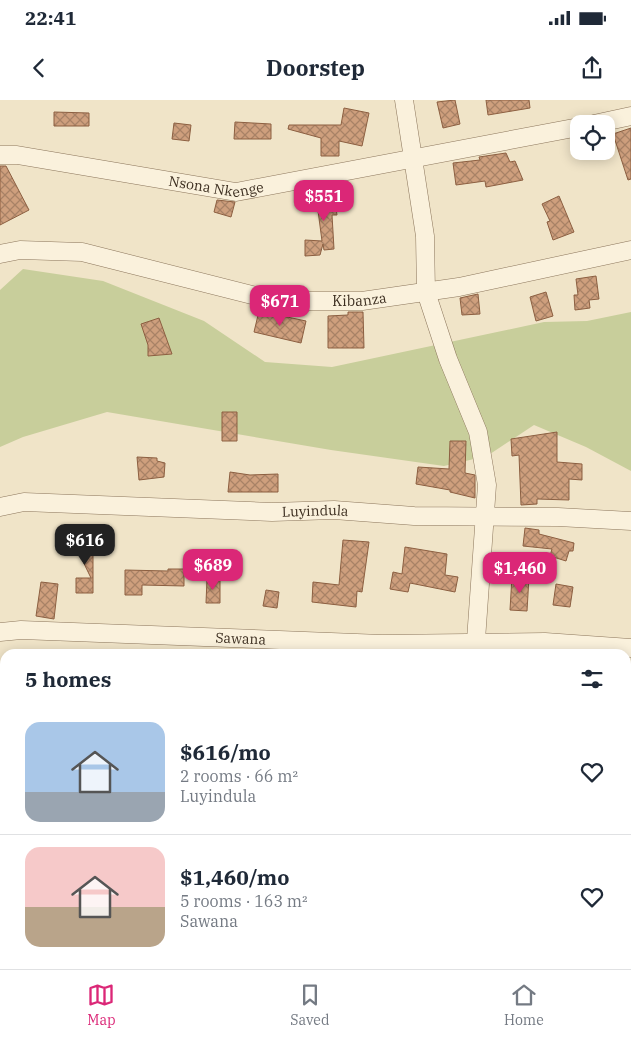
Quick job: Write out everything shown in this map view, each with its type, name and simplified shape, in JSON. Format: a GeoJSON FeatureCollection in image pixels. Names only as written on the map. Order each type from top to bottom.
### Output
{"type":"FeatureCollection","features":[{"type":"Feature","properties":{"kind":"street"},"geometry":{"type":"LineString","coordinates":[[404,100],[425,236],[426,292],[448,359],[478,432],[487,484],[476,648]]}},
{"type":"Feature","properties":{"kind":"street"},"geometry":{"type":"LineString","coordinates":[[615,119],[631,116]]}},
{"type":"Feature","properties":{"kind":"street","name":"Nsona Nkenge"},"geometry":{"type":"LineString","coordinates":[[0,156],[17,155],[236,192],[570,129]]}},
{"type":"Feature","properties":{"kind":"street","name":"Kibanza"},"geometry":{"type":"LineString","coordinates":[[0,254],[20,250],[82,252],[276,301],[362,301],[426,292],[631,250]]}},
{"type":"Feature","properties":{"kind":"street","name":"Luyindula"},"geometry":{"type":"LineString","coordinates":[[0,508],[24,502],[272,512],[334,510],[414,516],[484,516],[631,521]]}},
{"type":"Feature","properties":{"kind":"street","name":"Sawana"},"geometry":{"type":"LineString","coordinates":[[0,632],[21,630],[476,648],[545,642],[631,648]]}},
{"type":"Feature","properties":{"kind":"green space"},"geometry":{"type":"Polygon","coordinates":[[[23,269],[103,281],[204,321],[265,362],[332,367],[544,322],[587,321],[631,312],[631,471],[586,447],[534,425],[487,456],[444,466],[331,450],[107,412],[23,437],[0,447],[0,290],[23,269]]]}},
{"type":"Feature","properties":{"kind":"building"},"geometry":{"type":"Polygon","coordinates":[[[455,100],[460,124],[443,128],[437,102],[455,100]]]}},
{"type":"Feature","properties":{"kind":"building"},"geometry":{"type":"Polygon","coordinates":[[[486,100],[529,100],[530,108],[488,115],[486,100]]]}},
{"type":"Feature","properties":{"kind":"building"},"geometry":{"type":"Polygon","coordinates":[[[344,108],[369,113],[362,146],[339,141],[339,156],[321,156],[321,138],[288,129],[289,125],[341,125],[344,108]]]}},
{"type":"Feature","properties":{"kind":"building"},"geometry":{"type":"Polygon","coordinates":[[[54,112],[89,113],[89,126],[54,126],[54,112]]]}},
{"type":"Feature","properties":{"kind":"building"},"geometry":{"type":"Polygon","coordinates":[[[235,122],[271,124],[271,139],[234,139],[235,122]]]}},
{"type":"Feature","properties":{"kind":"building"},"geometry":{"type":"Polygon","coordinates":[[[174,123],[191,125],[189,141],[172,139],[174,123]]]}},
{"type":"Feature","properties":{"kind":"building"},"geometry":{"type":"Polygon","coordinates":[[[631,128],[631,179],[628,180],[615,140],[615,133],[631,128]]]}},
{"type":"Feature","properties":{"kind":"building"},"geometry":{"type":"Polygon","coordinates":[[[506,153],[510,162],[515,161],[523,180],[486,187],[485,181],[456,185],[453,163],[480,160],[479,157],[506,153]]]}},
{"type":"Feature","properties":{"kind":"building"},"geometry":{"type":"Polygon","coordinates":[[[0,166],[6,166],[29,210],[0,225],[0,166]]]}},
{"type":"Feature","properties":{"kind":"building"},"geometry":{"type":"Polygon","coordinates":[[[333,186],[337,215],[332,215],[334,249],[324,250],[323,244],[320,255],[305,256],[305,240],[322,241],[315,188],[333,186]]]}},
{"type":"Feature","properties":{"kind":"building"},"geometry":{"type":"Polygon","coordinates":[[[559,196],[574,232],[553,240],[547,222],[550,221],[542,204],[559,196]]]}},
{"type":"Feature","properties":{"kind":"building"},"geometry":{"type":"Polygon","coordinates":[[[217,200],[235,202],[231,217],[214,212],[217,200]]]}},
{"type":"Feature","properties":{"kind":"building"},"geometry":{"type":"Polygon","coordinates":[[[596,276],[599,299],[589,300],[590,308],[575,310],[574,295],[578,295],[576,279],[596,276]]]}},
{"type":"Feature","properties":{"kind":"building"},"geometry":{"type":"Polygon","coordinates":[[[546,292],[553,316],[536,321],[530,297],[546,292]]]}},
{"type":"Feature","properties":{"kind":"building"},"geometry":{"type":"Polygon","coordinates":[[[478,294],[480,314],[462,315],[460,298],[478,294]]]}},
{"type":"Feature","properties":{"kind":"building"},"geometry":{"type":"Polygon","coordinates":[[[259,311],[306,321],[301,343],[254,332],[259,311]]]}},
{"type":"Feature","properties":{"kind":"building"},"geometry":{"type":"Polygon","coordinates":[[[348,312],[363,312],[364,348],[328,348],[328,316],[348,315],[348,312]]]}},
{"type":"Feature","properties":{"kind":"building"},"geometry":{"type":"Polygon","coordinates":[[[159,318],[172,354],[148,356],[148,345],[141,324],[159,318]]]}},
{"type":"Feature","properties":{"kind":"building"},"geometry":{"type":"Polygon","coordinates":[[[222,412],[237,412],[237,441],[222,441],[222,412]]]}},
{"type":"Feature","properties":{"kind":"building"},"geometry":{"type":"Polygon","coordinates":[[[557,432],[557,462],[582,464],[582,480],[569,479],[569,500],[537,499],[537,504],[521,505],[519,455],[512,456],[511,439],[557,432]]]}},
{"type":"Feature","properties":{"kind":"building"},"geometry":{"type":"Polygon","coordinates":[[[450,441],[466,441],[465,473],[475,475],[475,498],[450,492],[450,490],[416,484],[418,467],[449,469],[450,441]]]}},
{"type":"Feature","properties":{"kind":"building"},"geometry":{"type":"Polygon","coordinates":[[[137,457],[157,458],[157,461],[165,463],[164,477],[139,480],[137,457]]]}},
{"type":"Feature","properties":{"kind":"building"},"geometry":{"type":"Polygon","coordinates":[[[230,472],[250,475],[278,474],[278,492],[228,492],[230,472]]]}},
{"type":"Feature","properties":{"kind":"building"},"geometry":{"type":"Polygon","coordinates":[[[525,528],[539,530],[539,534],[574,543],[573,551],[569,551],[566,561],[550,556],[552,549],[523,546],[525,528]]]}},
{"type":"Feature","properties":{"kind":"building"},"geometry":{"type":"Polygon","coordinates":[[[87,537],[93,550],[93,593],[76,593],[76,578],[91,578],[74,543],[87,537]]]}},
{"type":"Feature","properties":{"kind":"building"},"geometry":{"type":"Polygon","coordinates":[[[343,540],[369,542],[362,592],[357,591],[356,607],[312,602],[313,582],[339,585],[343,540]]]}},
{"type":"Feature","properties":{"kind":"building"},"geometry":{"type":"Polygon","coordinates":[[[405,547],[447,554],[445,575],[458,577],[455,592],[410,583],[408,592],[390,589],[393,572],[402,574],[405,547]]]}},
{"type":"Feature","properties":{"kind":"building"},"geometry":{"type":"Polygon","coordinates":[[[168,569],[184,569],[184,586],[142,585],[142,595],[125,595],[125,570],[168,571],[168,569]]]}},
{"type":"Feature","properties":{"kind":"building"},"geometry":{"type":"Polygon","coordinates":[[[512,576],[529,577],[527,611],[510,610],[512,576]]]}},
{"type":"Feature","properties":{"kind":"building"},"geometry":{"type":"Polygon","coordinates":[[[207,579],[220,579],[220,603],[206,603],[207,579]]]}},
{"type":"Feature","properties":{"kind":"building"},"geometry":{"type":"Polygon","coordinates":[[[41,582],[58,584],[54,619],[36,616],[41,582]]]}},
{"type":"Feature","properties":{"kind":"building"},"geometry":{"type":"Polygon","coordinates":[[[556,584],[573,587],[570,607],[553,605],[556,584]]]}},
{"type":"Feature","properties":{"kind":"building"},"geometry":{"type":"Polygon","coordinates":[[[266,590],[279,592],[277,608],[263,606],[266,590]]]}}]}
